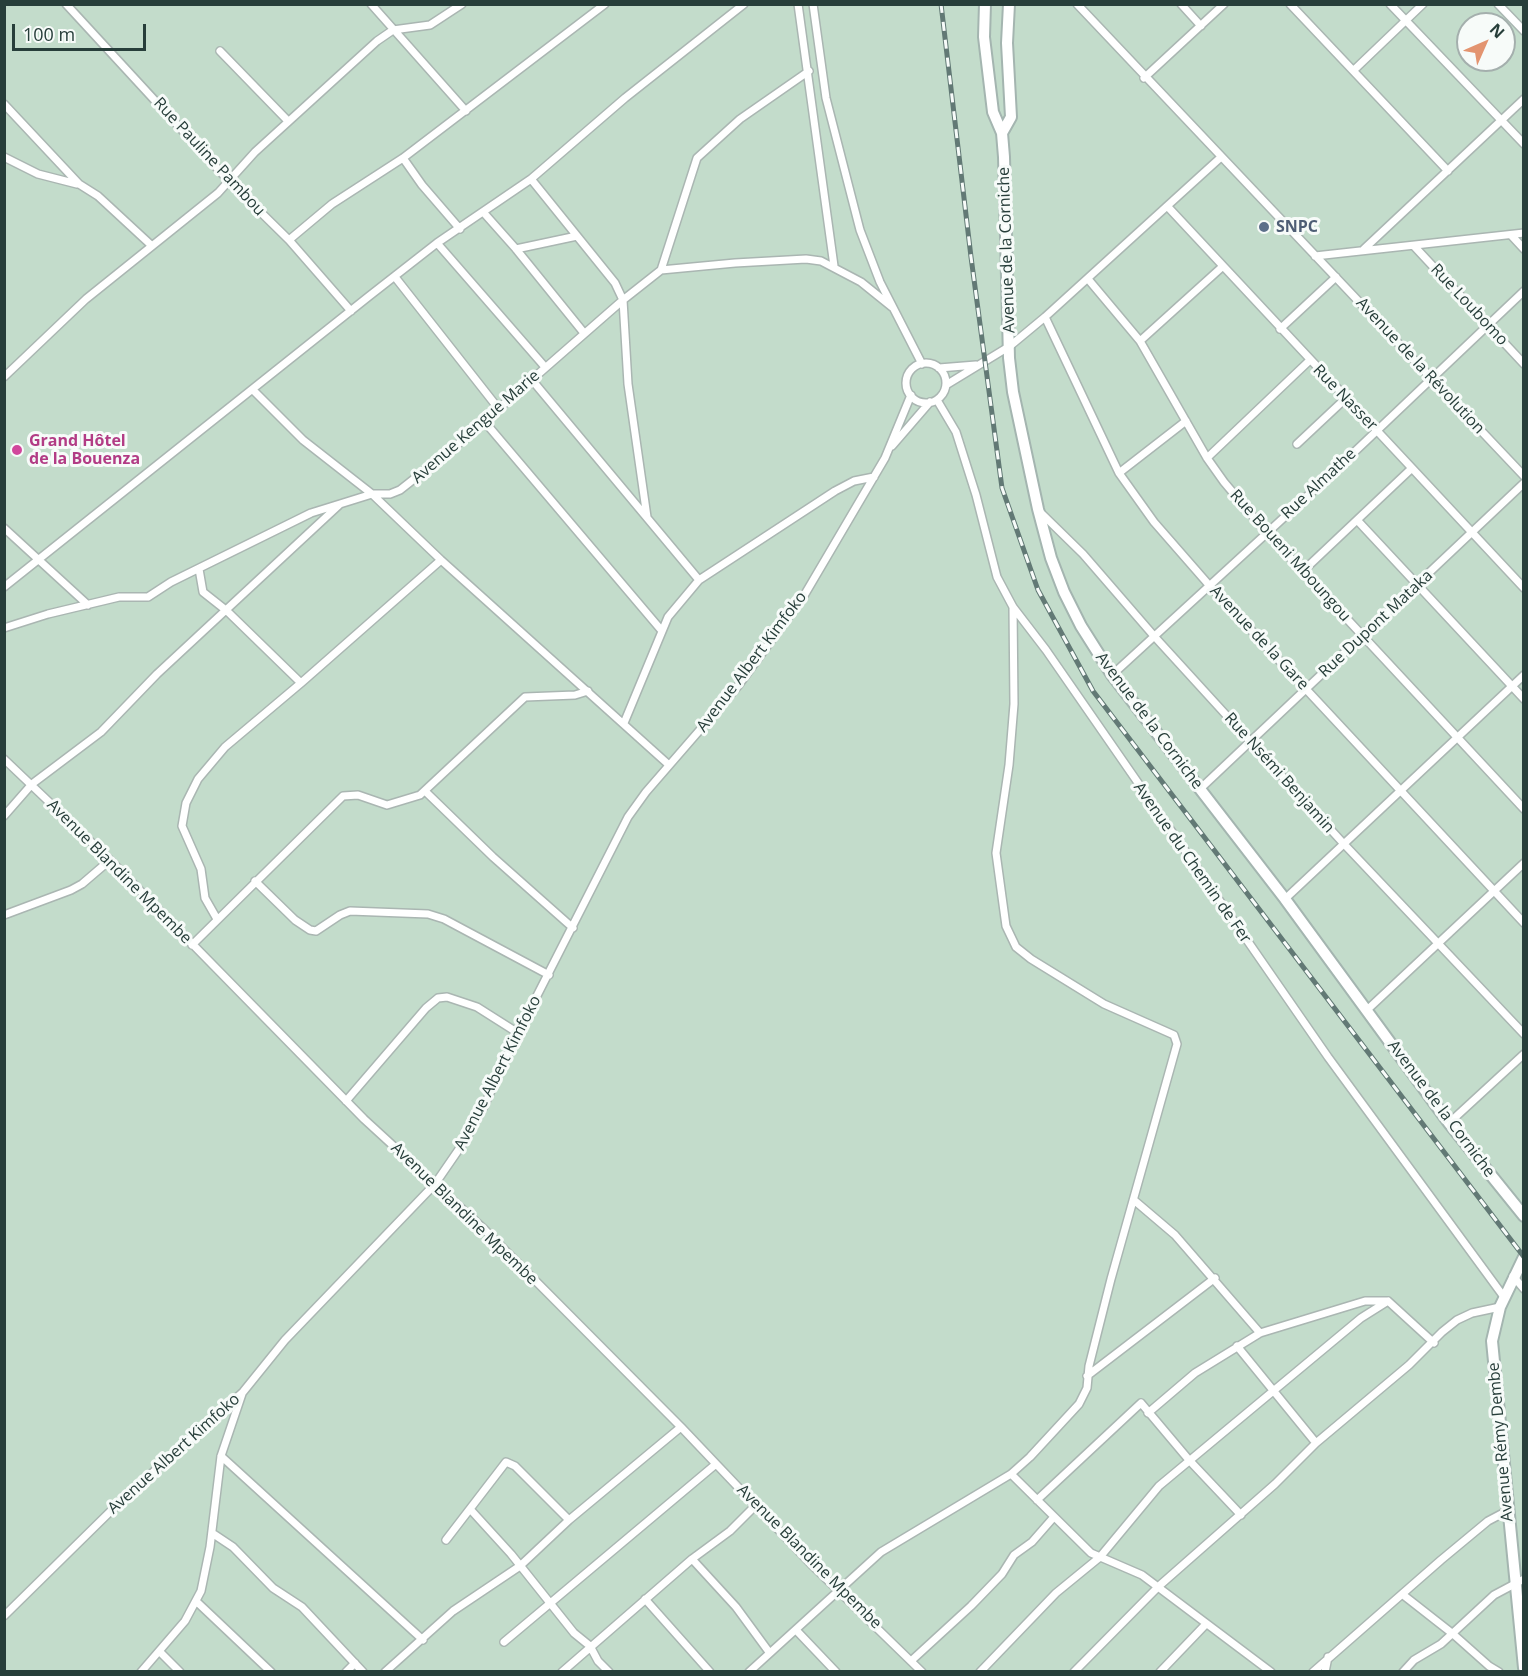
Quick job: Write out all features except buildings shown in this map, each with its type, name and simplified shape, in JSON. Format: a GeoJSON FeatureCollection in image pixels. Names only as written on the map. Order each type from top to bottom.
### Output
{"type":"FeatureCollection","features":[{"type":"Feature","properties":{"kind":"street","name":"Rue Pauline Pambou"},"geometry":{"type":"LineString","coordinates":[[66,4],[229,181],[289,240],[351,311]]}},
{"type":"Feature","properties":{"kind":"street"},"geometry":{"type":"LineString","coordinates":[[371,4],[466,111]]}},
{"type":"Feature","properties":{"kind":"street"},"geometry":{"type":"LineString","coordinates":[[4,376],[86,299],[151,245],[190,217],[351,62],[393,30],[430,25],[462,4]]}},
{"type":"Feature","properties":{"kind":"street"},"geometry":{"type":"LineString","coordinates":[[289,240],[332,204],[403,158],[605,4]]}},
{"type":"Feature","properties":{"kind":"street"},"geometry":{"type":"LineString","coordinates":[[4,587],[171,452],[253,390],[437,243],[531,179],[625,98],[744,4]]}},
{"type":"Feature","properties":{"kind":"street"},"geometry":{"type":"LineString","coordinates":[[798,4],[834,266]]}},
{"type":"Feature","properties":{"kind":"street"},"geometry":{"type":"LineString","coordinates":[[813,4],[826,98],[860,230],[892,307],[922,364]]}},
{"type":"Feature","properties":{"kind":"street","name":"Avenue de la Corniche"},"geometry":{"type":"LineString","coordinates":[[1002,133],[1011,117],[1007,43],[1009,4]]}},
{"type":"Feature","properties":{"kind":"street","name":"Avenue de la Révolution"},"geometry":{"type":"LineString","coordinates":[[1077,4],[1144,78],[1524,476]]}},
{"type":"Feature","properties":{"kind":"street"},"geometry":{"type":"LineString","coordinates":[[1181,4],[1201,26]]}},
{"type":"Feature","properties":{"kind":"street"},"geometry":{"type":"LineString","coordinates":[[1144,78],[1224,4]]}},
{"type":"Feature","properties":{"kind":"street"},"geometry":{"type":"LineString","coordinates":[[1290,4],[1448,171]]}},
{"type":"Feature","properties":{"kind":"street"},"geometry":{"type":"LineString","coordinates":[[1390,4],[1524,144]]}},
{"type":"Feature","properties":{"kind":"street"},"geometry":{"type":"LineString","coordinates":[[1354,70],[1423,4]]}},
{"type":"Feature","properties":{"kind":"street"},"geometry":{"type":"LineString","coordinates":[[1498,4],[1524,31]]}},
{"type":"Feature","properties":{"kind":"street","name":"Avenue de la Corniche"},"geometry":{"type":"LineString","coordinates":[[987,5],[984,37],[993,112],[1002,133],[1013,392],[1038,509],[1051,558],[1064,592],[1081,627],[1112,675],[1285,899],[1449,1123],[1524,1216]]}},
{"type":"Feature","properties":{"kind":"street"},"geometry":{"type":"LineString","coordinates":[[220,51],[288,121]]}},
{"type":"Feature","properties":{"kind":"street"},"geometry":{"type":"LineString","coordinates":[[809,71],[733,125],[697,158],[661,270],[806,259],[834,266],[861,282],[892,307]]}},
{"type":"Feature","properties":{"kind":"street"},"geometry":{"type":"LineString","coordinates":[[1364,249],[1524,99]]}},
{"type":"Feature","properties":{"kind":"street"},"geometry":{"type":"LineString","coordinates":[[4,104],[79,184],[98,196],[151,245]]}},
{"type":"Feature","properties":{"kind":"street"},"geometry":{"type":"LineString","coordinates":[[4,157],[38,174],[79,184]]}},
{"type":"Feature","properties":{"kind":"street"},"geometry":{"type":"LineString","coordinates":[[403,158],[422,186],[460,229]]}},
{"type":"Feature","properties":{"kind":"street"},"geometry":{"type":"LineString","coordinates":[[978,365],[939,368],[922,364],[912,369],[907,379],[911,394],[919,401],[933,401],[946,385],[1010,346],[1088,279],[1220,158]]}},
{"type":"Feature","properties":{"kind":"street"},"geometry":{"type":"LineString","coordinates":[[531,179],[615,283],[622,300],[628,384],[647,517]]}},
{"type":"Feature","properties":{"kind":"street","name":"Rue Nasser"},"geometry":{"type":"LineString","coordinates":[[1168,207],[1280,330],[1524,588]]}},
{"type":"Feature","properties":{"kind":"street"},"geometry":{"type":"LineString","coordinates":[[484,213],[584,333]]}},
{"type":"Feature","properties":{"kind":"street"},"geometry":{"type":"LineString","coordinates":[[1316,256],[1524,233]]}},
{"type":"Feature","properties":{"kind":"street"},"geometry":{"type":"LineString","coordinates":[[1511,235],[1524,249]]}},
{"type":"Feature","properties":{"kind":"street"},"geometry":{"type":"LineString","coordinates":[[516,249],[577,236]]}},
{"type":"Feature","properties":{"kind":"street"},"geometry":{"type":"LineString","coordinates":[[437,243],[544,367]]}},
{"type":"Feature","properties":{"kind":"street","name":"Rue Loubomo"},"geometry":{"type":"LineString","coordinates":[[1414,246],[1524,364]]}},
{"type":"Feature","properties":{"kind":"street"},"geometry":{"type":"LineString","coordinates":[[1140,341],[1222,267]]}},
{"type":"Feature","properties":{"kind":"street","name":"Avenue Kengue Marie"},"geometry":{"type":"LineString","coordinates":[[4,628],[119,597],[148,597],[171,582],[199,570],[252,540],[311,513],[372,494],[390,494],[410,484],[622,300],[661,270]]}},
{"type":"Feature","properties":{"kind":"street"},"geometry":{"type":"LineString","coordinates":[[395,277],[498,408]]}},
{"type":"Feature","properties":{"kind":"street"},"geometry":{"type":"LineString","coordinates":[[1280,330],[1336,277]]}},
{"type":"Feature","properties":{"kind":"street","name":"Rue Boueni Mboungou"},"geometry":{"type":"LineString","coordinates":[[1088,279],[1140,341],[1207,458],[1267,533],[1524,809]]}},
{"type":"Feature","properties":{"kind":"street","name":"Rue Almathe"},"geometry":{"type":"LineString","coordinates":[[1112,675],[1267,533],[1524,291]]}},
{"type":"Feature","properties":{"kind":"street","name":"Avenue de la Gare"},"geometry":{"type":"LineString","coordinates":[[1045,317],[1119,473],[1154,522],[1209,585],[1524,923]]}},
{"type":"Feature","properties":{"kind":"street"},"geometry":{"type":"LineString","coordinates":[[1207,458],[1309,361]]}},
{"type":"Feature","properties":{"kind":"street"},"geometry":{"type":"LineString","coordinates":[[939,368],[945,376],[946,385]]}},
{"type":"Feature","properties":{"kind":"street"},"geometry":{"type":"LineString","coordinates":[[532,380],[699,580]]}},
{"type":"Feature","properties":{"kind":"street"},"geometry":{"type":"LineString","coordinates":[[253,390],[303,440],[372,494],[441,560],[669,765]]}},
{"type":"Feature","properties":{"kind":"street","name":"Avenue Albert Kimfoko"},"geometry":{"type":"LineString","coordinates":[[4,1616],[124,1498],[243,1392],[285,1340],[435,1184],[466,1139],[628,816],[738,686],[805,594],[889,451],[911,394]]}},
{"type":"Feature","properties":{"kind":"street"},"geometry":{"type":"LineString","coordinates":[[1297,444],[1346,399]]}},
{"type":"Feature","properties":{"kind":"street","name":"Avenue Albert Kimfoko"},"geometry":{"type":"LineString","coordinates":[[889,451],[933,401]]}},
{"type":"Feature","properties":{"kind":"street","name":"Avenue du Chemin de Fer"},"geometry":{"type":"LineString","coordinates":[[933,401],[956,432],[976,495],[997,577],[1013,607],[1046,650],[1328,1057],[1502,1302]]}},
{"type":"Feature","properties":{"kind":"street"},"geometry":{"type":"LineString","coordinates":[[484,421],[662,631]]}},
{"type":"Feature","properties":{"kind":"street"},"geometry":{"type":"LineString","coordinates":[[1119,473],[1186,421]]}},
{"type":"Feature","properties":{"kind":"street"},"geometry":{"type":"LineString","coordinates":[[1303,571],[1411,469]]}},
{"type":"Feature","properties":{"kind":"street"},"geometry":{"type":"LineString","coordinates":[[624,723],[662,631],[675,606],[699,580],[835,491],[854,481],[874,477]]}},
{"type":"Feature","properties":{"kind":"street","name":"Rue Dupont Mataka"},"geometry":{"type":"LineString","coordinates":[[1200,789],[1524,483]]}},
{"type":"Feature","properties":{"kind":"street"},"geometry":{"type":"LineString","coordinates":[[4,816],[32,784],[101,732],[157,674],[341,503]]}},
{"type":"Feature","properties":{"kind":"street","name":"Rue Nsémi Benjamin"},"geometry":{"type":"LineString","coordinates":[[1038,509],[1083,554],[1154,636],[1251,740],[1342,843],[1524,1034]]}},
{"type":"Feature","properties":{"kind":"street"},"geometry":{"type":"LineString","coordinates":[[1357,520],[1524,699]]}},
{"type":"Feature","properties":{"kind":"street"},"geometry":{"type":"LineString","coordinates":[[4,528],[88,604]]}},
{"type":"Feature","properties":{"kind":"street"},"geometry":{"type":"LineString","coordinates":[[217,919],[205,898],[201,869],[182,826],[186,803],[198,779],[225,747],[441,560]]}},
{"type":"Feature","properties":{"kind":"street"},"geometry":{"type":"LineString","coordinates":[[199,570],[203,592],[227,611],[301,683]]}},
{"type":"Feature","properties":{"kind":"street"},"geometry":{"type":"LineString","coordinates":[[749,1671],[840,1592],[885,1549],[1011,1474],[1079,1404],[1087,1388],[1087,1376],[1178,1040],[1171,1033],[1089,996],[1031,959],[1016,947],[1006,926],[996,853],[1009,765],[1014,704],[1013,607]]}},
{"type":"Feature","properties":{"kind":"street"},"geometry":{"type":"LineString","coordinates":[[1285,899],[1342,843],[1524,675]]}},
{"type":"Feature","properties":{"kind":"street"},"geometry":{"type":"LineString","coordinates":[[192,945],[343,796],[358,795],[387,805],[426,792],[525,697],[575,695],[588,691]]}},
{"type":"Feature","properties":{"kind":"street","name":"Avenue Blandine Mpembe"},"geometry":{"type":"LineString","coordinates":[[4,759],[110,860],[346,1101],[484,1229],[681,1427],[840,1592],[922,1671]]}},
{"type":"Feature","properties":{"kind":"street"},"geometry":{"type":"LineString","coordinates":[[426,792],[493,857],[573,928]]}},
{"type":"Feature","properties":{"kind":"street"},"geometry":{"type":"LineString","coordinates":[[4,915],[71,890],[82,884],[110,860]]}},
{"type":"Feature","properties":{"kind":"street"},"geometry":{"type":"LineString","coordinates":[[1367,1011],[1524,863]]}},
{"type":"Feature","properties":{"kind":"street"},"geometry":{"type":"LineString","coordinates":[[255,881],[295,920],[310,930],[316,931],[350,911],[428,914],[444,919],[549,975]]}},
{"type":"Feature","properties":{"kind":"street"},"geometry":{"type":"LineString","coordinates":[[346,1101],[426,1008],[438,998],[447,997],[477,1007],[518,1033]]}},
{"type":"Feature","properties":{"kind":"street"},"geometry":{"type":"LineString","coordinates":[[1449,1123],[1524,1054]]}},
{"type":"Feature","properties":{"kind":"street"},"geometry":{"type":"LineString","coordinates":[[1135,1201],[1175,1235],[1215,1278],[1260,1333]]}},
{"type":"Feature","properties":{"kind":"street","name":"Avenue Rémy Dembe"},"geometry":{"type":"LineString","coordinates":[[1523,1670],[1519,1581],[1507,1511],[1492,1341],[1502,1302],[1524,1257]]}},
{"type":"Feature","properties":{"kind":"street"},"geometry":{"type":"LineString","coordinates":[[1513,1276],[1524,1289]]}},
{"type":"Feature","properties":{"kind":"street"},"geometry":{"type":"LineString","coordinates":[[1087,1376],[1215,1278]]}},
{"type":"Feature","properties":{"kind":"street"},"geometry":{"type":"LineString","coordinates":[[1148,1413],[1195,1373],[1260,1333],[1365,1301],[1388,1301],[1434,1342]]}},
{"type":"Feature","properties":{"kind":"street"},"geometry":{"type":"LineString","coordinates":[[980,1671],[1056,1593],[1100,1557],[1159,1486],[1273,1389],[1362,1318],[1388,1301]]}},
{"type":"Feature","properties":{"kind":"street"},"geometry":{"type":"LineString","coordinates":[[1074,1671],[1159,1586],[1240,1515],[1316,1443],[1385,1387],[1457,1320],[1502,1302]]}},
{"type":"Feature","properties":{"kind":"street"},"geometry":{"type":"LineString","coordinates":[[1237,1346],[1316,1443]]}},
{"type":"Feature","properties":{"kind":"street"},"geometry":{"type":"LineString","coordinates":[[141,1671],[160,1652],[197,1602],[212,1533],[221,1456],[243,1392]]}},
{"type":"Feature","properties":{"kind":"street"},"geometry":{"type":"LineString","coordinates":[[1036,1500],[1142,1403],[1189,1461],[1240,1515]]}},
{"type":"Feature","properties":{"kind":"street"},"geometry":{"type":"LineString","coordinates":[[385,1671],[423,1640],[453,1611],[520,1566],[569,1520],[681,1427]]}},
{"type":"Feature","properties":{"kind":"street"},"geometry":{"type":"LineString","coordinates":[[221,1456],[423,1640]]}},
{"type":"Feature","properties":{"kind":"street"},"geometry":{"type":"LineString","coordinates":[[446,1540],[498,1469],[510,1462],[569,1520]]}},
{"type":"Feature","properties":{"kind":"street"},"geometry":{"type":"LineString","coordinates":[[504,1642],[716,1464]]}},
{"type":"Feature","properties":{"kind":"street"},"geometry":{"type":"LineString","coordinates":[[1011,1474],[1091,1553],[1126,1567],[1159,1586],[1206,1624],[1271,1671]]}},
{"type":"Feature","properties":{"kind":"street"},"geometry":{"type":"LineString","coordinates":[[562,1671],[692,1559],[730,1531],[756,1505]]}},
{"type":"Feature","properties":{"kind":"street"},"geometry":{"type":"LineString","coordinates":[[470,1509],[582,1642],[590,1646],[598,1661],[609,1671]]}},
{"type":"Feature","properties":{"kind":"street"},"geometry":{"type":"LineString","coordinates":[[1313,1671],[1488,1521],[1507,1511]]}},
{"type":"Feature","properties":{"kind":"street"},"geometry":{"type":"LineString","coordinates":[[911,1661],[971,1606],[1002,1574],[1014,1555],[1032,1542],[1053,1518]]}},
{"type":"Feature","properties":{"kind":"street"},"geometry":{"type":"LineString","coordinates":[[212,1533],[233,1547],[273,1588],[302,1607],[363,1671]]}},
{"type":"Feature","properties":{"kind":"street"},"geometry":{"type":"LineString","coordinates":[[692,1559],[736,1607],[769,1652]]}},
{"type":"Feature","properties":{"kind":"street"},"geometry":{"type":"LineString","coordinates":[[1403,1671],[1453,1634],[1494,1595],[1519,1581]]}},
{"type":"Feature","properties":{"kind":"street"},"geometry":{"type":"LineString","coordinates":[[1402,1594],[1489,1666],[1499,1671]]}},
{"type":"Feature","properties":{"kind":"street"},"geometry":{"type":"LineString","coordinates":[[645,1599],[710,1671]]}},
{"type":"Feature","properties":{"kind":"street"},"geometry":{"type":"LineString","coordinates":[[197,1602],[271,1671]]}},
{"type":"Feature","properties":{"kind":"street"},"geometry":{"type":"LineString","coordinates":[[1160,1671],[1206,1624]]}},
{"type":"Feature","properties":{"kind":"street"},"geometry":{"type":"LineString","coordinates":[[796,1630],[836,1671]]}},
{"type":"Feature","properties":{"kind":"street"},"geometry":{"type":"LineString","coordinates":[[160,1652],[180,1671]]}},
{"type":"Feature","properties":{"kind":"street"},"geometry":{"type":"LineString","coordinates":[[1325,1671],[1328,1657]]}},
{"type":"Feature","properties":{"kind":"street"},"geometry":{"type":"LineString","coordinates":[[346,1671],[355,1663]]}},
{"type":"Feature","properties":{"kind":"green space"},"geometry":{"type":"Polygon","coordinates":[[[5,5],[1523,5],[1523,1671],[5,1671],[5,5]]]}},
{"type":"Feature","properties":{"kind":"railway"},"geometry":{"type":"LineString","coordinates":[[941,4],[971,257],[1002,488],[1038,590],[1093,691],[1524,1257]]}},
{"type":"Feature","properties":{"kind":"place","name":"SNPC"},"geometry":{"type":"Point","coordinates":[1264,227]}},
{"type":"Feature","properties":{"kind":"place","name":"Grand Hôtel de la Bouenza"},"geometry":{"type":"Point","coordinates":[17,450]}}]}
